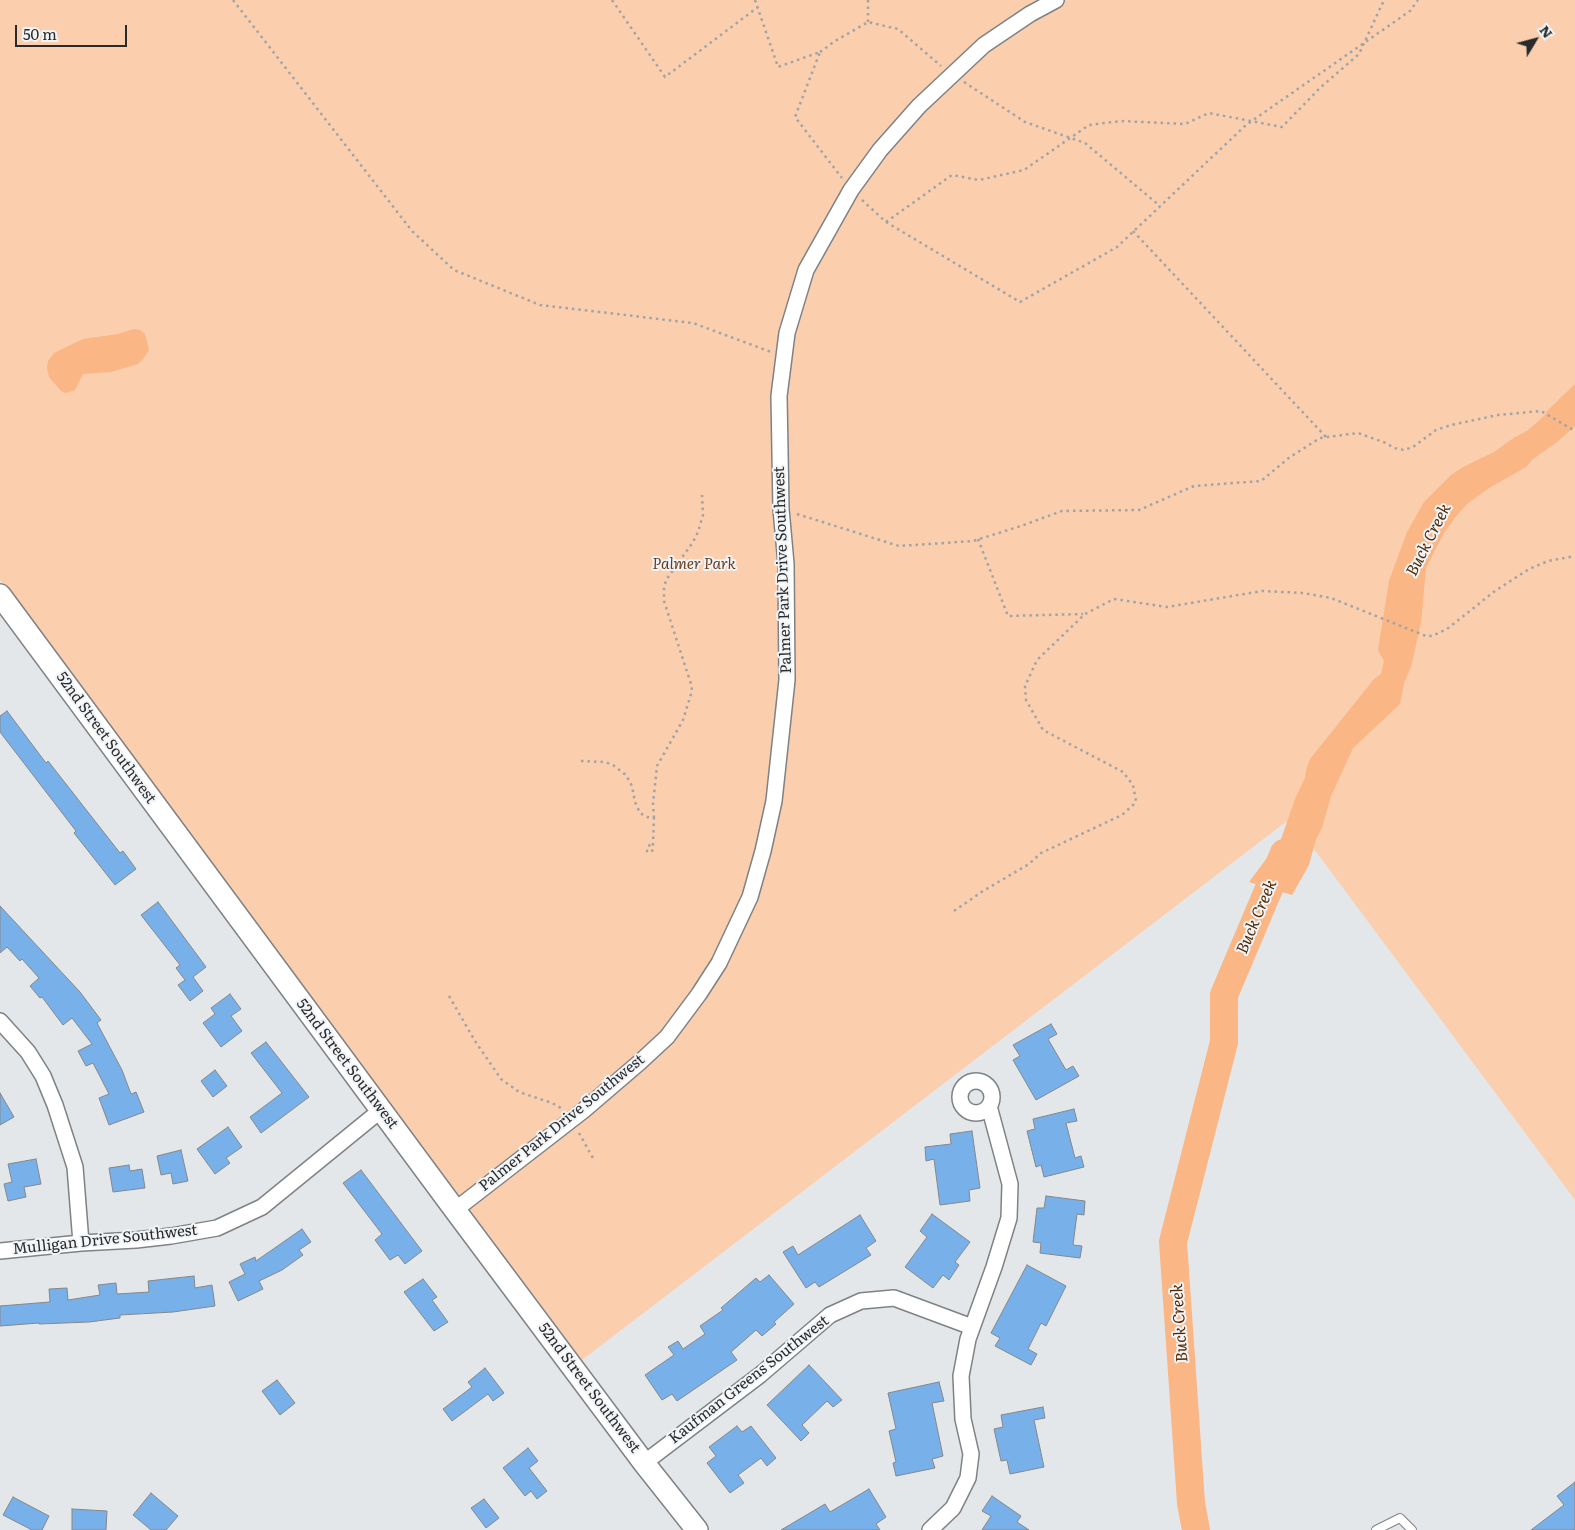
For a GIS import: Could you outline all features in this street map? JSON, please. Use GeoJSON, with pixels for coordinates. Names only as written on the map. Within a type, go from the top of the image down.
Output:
{"type":"FeatureCollection","features":[{"type":"Feature","properties":{"kind":"street","name":"Palmer Park Drive Southwest"},"geometry":{"type":"LineString","coordinates":[[456,1210],[571,1120],[640,1062],[666,1037],[699,994],[719,963],[750,897],[774,801],[787,680],[786,564],[781,510],[779,396],[787,333],[806,270],[851,190],[886,142],[919,106],[984,46],[1030,14],[1056,0]]}},
{"type":"Feature","properties":{"kind":"street","name":"52nd Street Southwest"},"geometry":{"type":"LineString","coordinates":[[0,595],[381,1110],[697,1530]]}},
{"type":"Feature","properties":{"kind":"street"},"geometry":{"type":"LineString","coordinates":[[0,1021],[28,1052],[43,1076],[58,1113],[75,1167],[81,1243]]}},
{"type":"Feature","properties":{"kind":"street"},"geometry":{"type":"LineString","coordinates":[[930,1530],[953,1508],[968,1478],[971,1454],[963,1419],[961,1376],[968,1339],[994,1267],[1009,1218],[1010,1184],[989,1106]]}},
{"type":"Feature","properties":{"kind":"street","name":"Mulligan Drive Southwest"},"geometry":{"type":"LineString","coordinates":[[0,1251],[136,1240],[217,1228],[262,1207],[381,1110]]}},
{"type":"Feature","properties":{"kind":"street","name":"Kaufman Greens Southwest"},"geometry":{"type":"LineString","coordinates":[[644,1462],[760,1375],[830,1315],[861,1301],[894,1298],[972,1327]]}},
{"type":"Feature","properties":{"kind":"lane"},"geometry":{"type":"LineString","coordinates":[[1376,1530],[1400,1518],[1412,1530]]}},
{"type":"Feature","properties":{"kind":"path"},"geometry":{"type":"LineString","coordinates":[[233,0],[412,231],[454,270],[540,305],[693,323],[784,357]]}},
{"type":"Feature","properties":{"kind":"path"},"geometry":{"type":"LineString","coordinates":[[612,0],[664,77],[758,7]]}},
{"type":"Feature","properties":{"kind":"path"},"geometry":{"type":"LineString","coordinates":[[755,0],[778,67],[820,52],[868,22],[898,29],[952,75],[1025,122],[1085,143],[1160,206]]}},
{"type":"Feature","properties":{"kind":"path"},"geometry":{"type":"LineString","coordinates":[[868,0],[868,22]]}},
{"type":"Feature","properties":{"kind":"path"},"geometry":{"type":"LineString","coordinates":[[886,222],[952,175],[979,180],[1024,170],[1089,125],[1121,121],[1185,124],[1209,113],[1282,127],[1321,87],[1360,54],[1384,0]]}},
{"type":"Feature","properties":{"kind":"path"},"geometry":{"type":"LineString","coordinates":[[820,52],[795,117],[851,190],[886,222],[1020,302],[1117,247],[1252,121],[1410,12],[1418,0]]}},
{"type":"Feature","properties":{"kind":"path"},"geometry":{"type":"LineString","coordinates":[[1133,231],[1326,437]]}},
{"type":"Feature","properties":{"kind":"path"},"geometry":{"type":"LineString","coordinates":[[781,510],[899,546],[978,539],[1062,511],[1139,510],[1194,486],[1261,481],[1290,457],[1320,438],[1358,433],[1394,448],[1404,450],[1422,442],[1436,430],[1452,425],[1498,415],[1541,410],[1575,431]]}},
{"type":"Feature","properties":{"kind":"path"},"geometry":{"type":"LineString","coordinates":[[653,844],[653,804],[658,766],[683,720],[692,687],[664,600],[664,588],[666,580],[690,547],[698,532],[703,515],[702,495]]}},
{"type":"Feature","properties":{"kind":"path"},"geometry":{"type":"LineString","coordinates":[[978,539],[1008,616],[1085,614]]}},
{"type":"Feature","properties":{"kind":"path"},"geometry":{"type":"LineString","coordinates":[[954,911],[983,891],[1029,864],[1042,853],[1122,814],[1134,805],[1136,801],[1133,785],[1123,772],[1043,730],[1026,700],[1024,686],[1037,660],[1085,614],[1114,598],[1167,607],[1262,591],[1304,593],[1331,598],[1426,636],[1432,636],[1447,629],[1495,591],[1529,569],[1548,561],[1575,556]]}},
{"type":"Feature","properties":{"kind":"path"},"geometry":{"type":"LineString","coordinates":[[581,761],[605,762],[622,771],[629,780],[640,813],[654,818]]}},
{"type":"Feature","properties":{"kind":"path"},"geometry":{"type":"LineString","coordinates":[[449,996],[475,1041],[501,1078],[519,1092],[552,1103],[562,1109],[571,1120],[594,1160]]}},
{"type":"Feature","properties":{"kind":"green space","name":"Palmer Park"},"geometry":{"type":"Polygon","coordinates":[[[0,0],[1575,0],[1575,1200],[1291,818],[582,1360],[0,580],[0,0]]]}},
{"type":"Feature","properties":{"kind":"water"},"geometry":{"type":"Polygon","coordinates":[[[134,329],[140,330],[145,334],[149,350],[138,364],[111,372],[83,374],[75,390],[66,393],[61,391],[49,377],[48,361],[54,353],[83,339],[118,334],[134,329]]]}},
{"type":"Feature","properties":{"kind":"water"},"geometry":{"type":"Polygon","coordinates":[[[1575,384],[1575,426],[1533,459],[1526,467],[1489,488],[1468,503],[1444,533],[1426,568],[1421,623],[1400,704],[1353,748],[1331,796],[1309,865],[1292,895],[1249,882],[1281,839],[1295,799],[1305,778],[1310,759],[1374,679],[1381,674],[1384,661],[1378,650],[1389,581],[1407,532],[1424,502],[1451,475],[1494,452],[1527,431],[1575,384]]]}},
{"type":"Feature","properties":{"kind":"building"},"geometry":{"type":"Polygon","coordinates":[[[7,711],[46,763],[48,761],[120,853],[123,851],[136,869],[115,885],[74,833],[76,831],[0,732],[0,716],[7,711]]]}},
{"type":"Feature","properties":{"kind":"building"},"geometry":{"type":"Polygon","coordinates":[[[158,902],[206,967],[193,977],[203,991],[190,1001],[178,985],[185,980],[176,968],[180,965],[141,915],[158,902]]]}},
{"type":"Feature","properties":{"kind":"building"},"geometry":{"type":"Polygon","coordinates":[[[0,906],[80,992],[101,1020],[97,1023],[122,1070],[131,1094],[136,1092],[144,1112],[109,1125],[99,1098],[109,1094],[93,1063],[86,1066],[78,1051],[92,1044],[72,1018],[63,1025],[42,997],[40,998],[30,986],[39,978],[22,959],[20,961],[7,947],[0,953],[0,906]]]}},
{"type":"Feature","properties":{"kind":"building"},"geometry":{"type":"Polygon","coordinates":[[[230,994],[241,1009],[231,1016],[242,1031],[221,1047],[203,1023],[215,1014],[211,1008],[230,994]]]}},
{"type":"Feature","properties":{"kind":"building"},"geometry":{"type":"Polygon","coordinates":[[[1051,1024],[1057,1034],[1048,1039],[1066,1070],[1073,1066],[1079,1076],[1036,1100],[1013,1060],[1020,1056],[1013,1045],[1051,1024]]]}},
{"type":"Feature","properties":{"kind":"building"},"geometry":{"type":"Polygon","coordinates":[[[266,1042],[309,1097],[261,1133],[250,1117],[282,1093],[251,1053],[266,1042]]]}},
{"type":"Feature","properties":{"kind":"building"},"geometry":{"type":"Polygon","coordinates":[[[215,1070],[227,1086],[213,1097],[201,1081],[215,1070]]]}},
{"type":"Feature","properties":{"kind":"building"},"geometry":{"type":"Polygon","coordinates":[[[0,1093],[14,1117],[0,1125],[0,1093]]]}},
{"type":"Feature","properties":{"kind":"building"},"geometry":{"type":"Polygon","coordinates":[[[1074,1109],[1077,1121],[1066,1123],[1075,1158],[1081,1156],[1084,1167],[1044,1177],[1041,1165],[1036,1167],[1027,1131],[1035,1129],[1033,1119],[1074,1109]]]}},
{"type":"Feature","properties":{"kind":"building"},"geometry":{"type":"Polygon","coordinates":[[[228,1127],[242,1147],[226,1158],[230,1163],[215,1174],[197,1149],[228,1127]]]}},
{"type":"Feature","properties":{"kind":"building"},"geometry":{"type":"Polygon","coordinates":[[[972,1131],[980,1188],[969,1190],[970,1201],[940,1205],[934,1159],[926,1161],[925,1147],[951,1144],[950,1134],[972,1131]]]}},
{"type":"Feature","properties":{"kind":"building"},"geometry":{"type":"Polygon","coordinates":[[[181,1150],[188,1181],[173,1184],[171,1173],[161,1175],[157,1156],[181,1150]]]}},
{"type":"Feature","properties":{"kind":"building"},"geometry":{"type":"Polygon","coordinates":[[[36,1159],[41,1184],[24,1187],[26,1197],[8,1201],[4,1184],[12,1182],[8,1164],[36,1159]]]}},
{"type":"Feature","properties":{"kind":"building"},"geometry":{"type":"Polygon","coordinates":[[[129,1165],[130,1171],[142,1169],[145,1188],[113,1192],[109,1168],[129,1165]]]}},
{"type":"Feature","properties":{"kind":"building"},"geometry":{"type":"Polygon","coordinates":[[[361,1170],[422,1251],[405,1264],[398,1255],[390,1260],[375,1240],[382,1234],[343,1183],[361,1170]]]}},
{"type":"Feature","properties":{"kind":"building"},"geometry":{"type":"Polygon","coordinates":[[[1046,1196],[1085,1201],[1084,1215],[1077,1214],[1073,1245],[1082,1246],[1080,1258],[1040,1253],[1041,1243],[1033,1242],[1037,1208],[1044,1208],[1046,1196]]]}},
{"type":"Feature","properties":{"kind":"building"},"geometry":{"type":"Polygon","coordinates":[[[932,1214],[970,1242],[955,1262],[959,1265],[949,1280],[943,1275],[933,1288],[905,1267],[927,1237],[920,1231],[932,1214]]]}},
{"type":"Feature","properties":{"kind":"building"},"geometry":{"type":"Polygon","coordinates":[[[860,1215],[876,1241],[866,1248],[871,1255],[819,1287],[815,1282],[806,1288],[783,1252],[793,1246],[798,1255],[860,1215]]]}},
{"type":"Feature","properties":{"kind":"building"},"geometry":{"type":"Polygon","coordinates":[[[302,1229],[311,1242],[299,1250],[303,1255],[282,1270],[259,1281],[263,1289],[238,1301],[229,1282],[245,1274],[240,1264],[255,1257],[256,1261],[302,1229]]]}},
{"type":"Feature","properties":{"kind":"building"},"geometry":{"type":"Polygon","coordinates":[[[1027,1265],[1066,1286],[1046,1326],[1041,1323],[1028,1349],[1037,1354],[1031,1365],[995,1346],[1000,1338],[991,1333],[1027,1265]]]}},
{"type":"Feature","properties":{"kind":"building"},"geometry":{"type":"Polygon","coordinates":[[[769,1275],[794,1304],[762,1336],[756,1330],[731,1352],[737,1360],[677,1401],[672,1394],[662,1400],[645,1375],[674,1355],[668,1347],[678,1341],[683,1349],[705,1334],[700,1326],[723,1310],[721,1308],[756,1278],[760,1282],[769,1275]]]}},
{"type":"Feature","properties":{"kind":"building"},"geometry":{"type":"Polygon","coordinates":[[[194,1276],[195,1288],[212,1285],[215,1306],[173,1312],[120,1315],[120,1318],[89,1322],[0,1326],[0,1306],[50,1302],[49,1289],[67,1288],[68,1300],[100,1295],[98,1285],[116,1283],[117,1294],[149,1292],[148,1281],[194,1276]]]}},
{"type":"Feature","properties":{"kind":"building"},"geometry":{"type":"Polygon","coordinates":[[[423,1279],[437,1297],[432,1300],[448,1322],[434,1331],[404,1292],[423,1279]]]}},
{"type":"Feature","properties":{"kind":"building"},"geometry":{"type":"Polygon","coordinates":[[[809,1365],[842,1400],[833,1407],[827,1401],[802,1425],[809,1433],[801,1441],[767,1405],[809,1365]]]}},
{"type":"Feature","properties":{"kind":"building"},"geometry":{"type":"Polygon","coordinates":[[[485,1368],[504,1393],[493,1401],[488,1394],[452,1421],[443,1409],[472,1387],[468,1382],[485,1368]]]}},
{"type":"Feature","properties":{"kind":"building"},"geometry":{"type":"Polygon","coordinates":[[[277,1380],[295,1403],[280,1415],[262,1391],[277,1380]]]}},
{"type":"Feature","properties":{"kind":"building"},"geometry":{"type":"Polygon","coordinates":[[[939,1382],[944,1401],[932,1403],[943,1456],[932,1459],[935,1468],[896,1476],[893,1463],[896,1462],[889,1431],[896,1429],[888,1393],[939,1382]]]}},
{"type":"Feature","properties":{"kind":"building"},"geometry":{"type":"Polygon","coordinates":[[[1043,1407],[1045,1418],[1034,1420],[1044,1467],[1010,1474],[1007,1460],[1001,1461],[994,1429],[1003,1427],[1001,1415],[1043,1407]]]}},
{"type":"Feature","properties":{"kind":"building"},"geometry":{"type":"Polygon","coordinates":[[[737,1426],[742,1432],[751,1426],[776,1458],[767,1466],[761,1458],[738,1475],[744,1483],[730,1493],[707,1463],[716,1456],[709,1447],[737,1426]]]}},
{"type":"Feature","properties":{"kind":"building"},"geometry":{"type":"Polygon","coordinates":[[[528,1448],[538,1461],[529,1468],[547,1491],[537,1499],[531,1491],[525,1496],[503,1468],[528,1448]]]}},
{"type":"Feature","properties":{"kind":"building"},"geometry":{"type":"Polygon","coordinates":[[[1575,1482],[1575,1530],[1531,1530],[1564,1505],[1557,1496],[1575,1482]]]}},
{"type":"Feature","properties":{"kind":"building"},"geometry":{"type":"Polygon","coordinates":[[[869,1489],[886,1517],[876,1524],[880,1530],[781,1530],[825,1504],[830,1512],[869,1489]]]}},
{"type":"Feature","properties":{"kind":"building"},"geometry":{"type":"Polygon","coordinates":[[[151,1493],[178,1516],[166,1530],[151,1530],[133,1515],[151,1493]]]}},
{"type":"Feature","properties":{"kind":"building"},"geometry":{"type":"Polygon","coordinates":[[[992,1496],[1021,1516],[1017,1522],[1029,1530],[982,1530],[991,1516],[982,1511],[992,1496]]]}},
{"type":"Feature","properties":{"kind":"building"},"geometry":{"type":"Polygon","coordinates":[[[13,1497],[49,1516],[42,1530],[32,1530],[3,1515],[13,1497]]]}},
{"type":"Feature","properties":{"kind":"building"},"geometry":{"type":"Polygon","coordinates":[[[484,1499],[499,1518],[486,1528],[471,1508],[484,1499]]]}},
{"type":"Feature","properties":{"kind":"building"},"geometry":{"type":"Polygon","coordinates":[[[72,1509],[107,1511],[106,1530],[72,1530],[72,1509]]]}},
{"type":"Feature","properties":{"kind":"waterway","name":"Buck Creek"},"geometry":{"type":"LineString","coordinates":[[1196,1530],[1191,1503],[1173,1242],[1224,1042],[1224,995],[1284,853]]}}]}
